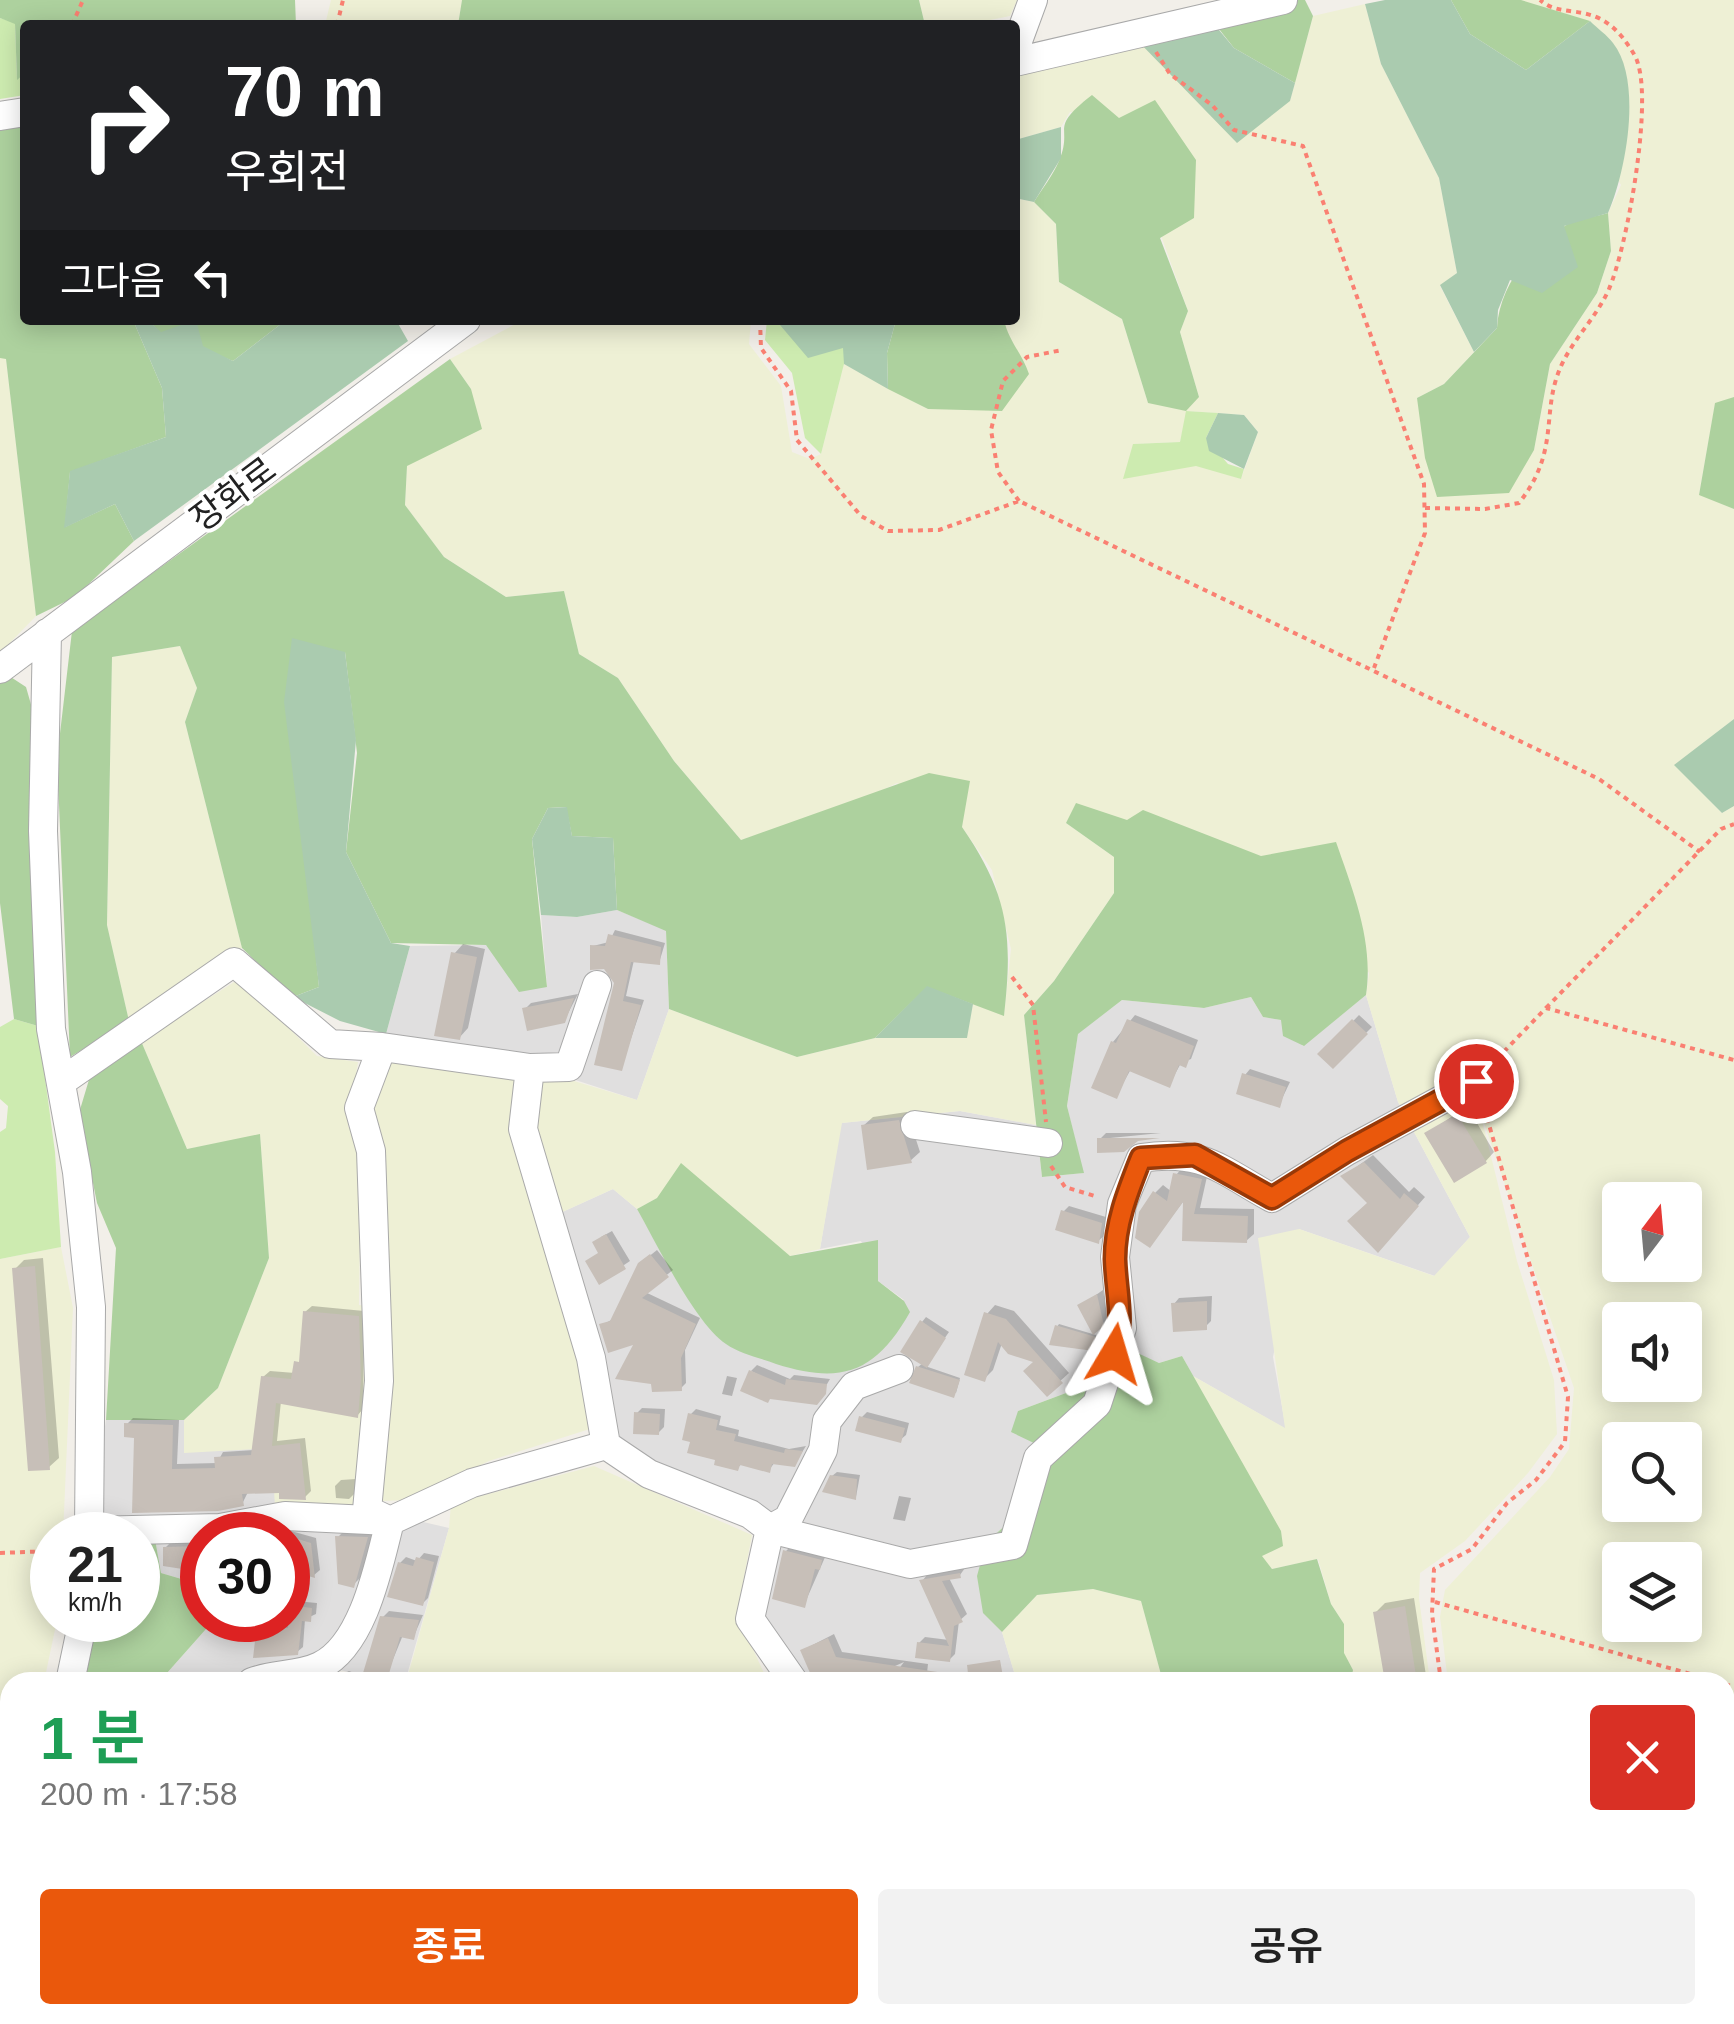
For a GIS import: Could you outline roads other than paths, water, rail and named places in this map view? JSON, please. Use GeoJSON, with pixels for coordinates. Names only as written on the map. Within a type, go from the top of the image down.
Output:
{"type":"FeatureCollection","features":[{"type":"Feature","properties":{"kind":"street"},"geometry":{"type":"LineString","coordinates":[[1020,36],[1034,0]]}},
{"type":"Feature","properties":{"kind":"street"},"geometry":{"type":"LineString","coordinates":[[1020,61],[1284,0]]}},
{"type":"Feature","properties":{"kind":"street","name":"장화로"},"geometry":{"type":"LineString","coordinates":[[0,668],[459,325]]}},
{"type":"Feature","properties":{"kind":"street"},"geometry":{"type":"LineString","coordinates":[[48,633],[43,832],[52,1028],[78,1172],[91,1307],[88,1512]]}},
{"type":"Feature","properties":{"kind":"street"},"geometry":{"type":"LineString","coordinates":[[61,1082],[234,962],[330,1044],[382,1047],[530,1068],[570,1067],[597,985]]}},
{"type":"Feature","properties":{"kind":"street"},"geometry":{"type":"LineString","coordinates":[[382,1047],[359,1108],[371,1151],[379,1381],[367,1510],[390,1522]]}},
{"type":"Feature","properties":{"kind":"street"},"geometry":{"type":"LineString","coordinates":[[530,1068],[523,1129],[591,1358],[606,1446],[649,1474],[750,1514],[770,1529],[910,1564],[1013,1544],[1038,1458],[1097,1404],[1122,1328],[1115,1256],[1122,1204],[1141,1158],[1172,1153],[1195,1155],[1272,1198],[1347,1151],[1476,1081]]}},
{"type":"Feature","properties":{"kind":"street"},"geometry":{"type":"LineString","coordinates":[[915,1125],[1048,1143]]}},
{"type":"Feature","properties":{"kind":"street"},"geometry":{"type":"LineString","coordinates":[[770,1529],[788,1520],[824,1450],[826,1421],[854,1386],[900,1369]]}},
{"type":"Feature","properties":{"kind":"street"},"geometry":{"type":"LineString","coordinates":[[160,1530],[220,1528],[285,1516],[390,1522],[472,1483],[606,1446]]}},
{"type":"Feature","properties":{"kind":"street"},"geometry":{"type":"LineString","coordinates":[[297,1672],[319,1667],[343,1650],[373,1588],[390,1522]]}},
{"type":"Feature","properties":{"kind":"street"},"geometry":{"type":"LineString","coordinates":[[770,1529],[750,1619],[787,1672]]}},
{"type":"Feature","properties":{"kind":"street"},"geometry":{"type":"LineString","coordinates":[[72,1672],[78,1642]]}}]}
